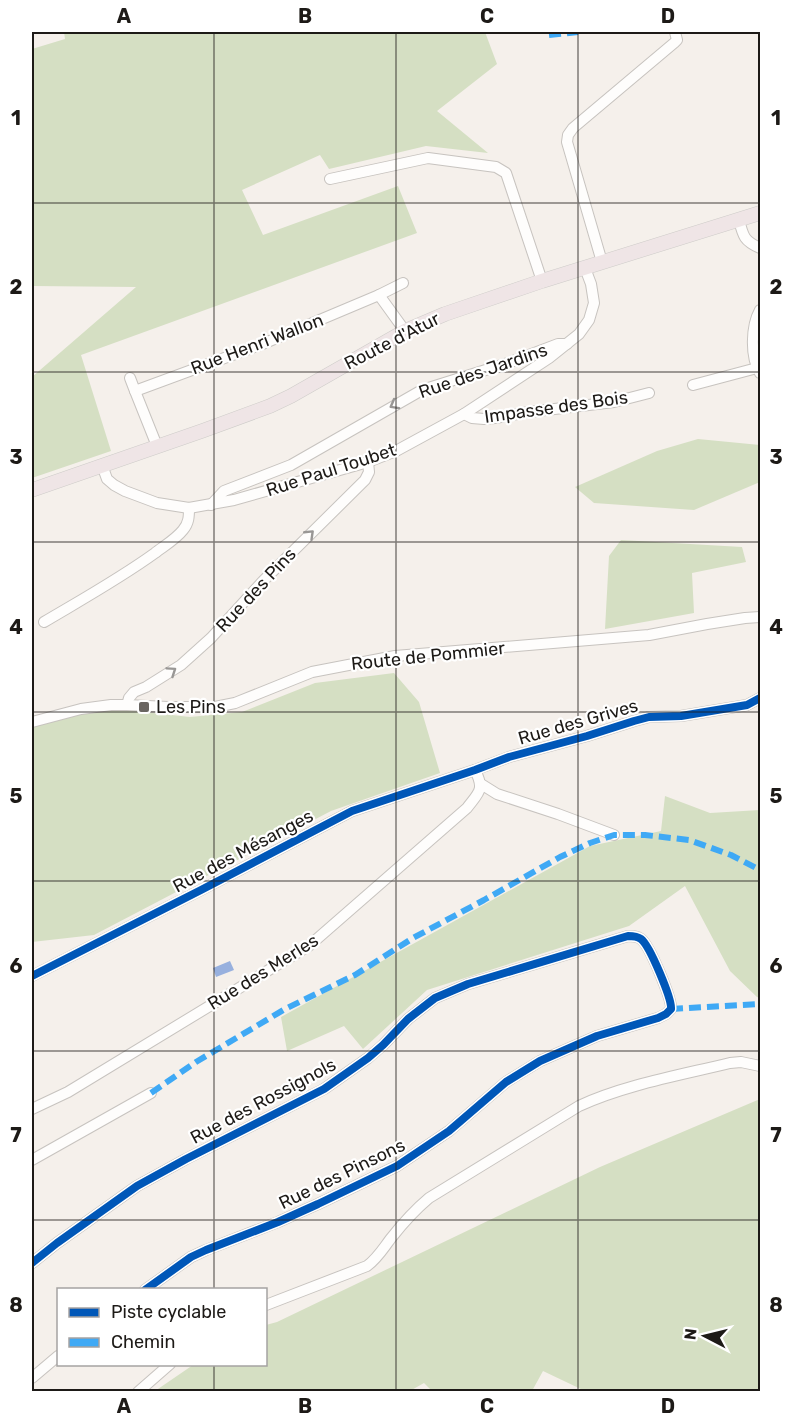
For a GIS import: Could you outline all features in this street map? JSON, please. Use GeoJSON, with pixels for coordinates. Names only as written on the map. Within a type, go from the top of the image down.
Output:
{"type":"FeatureCollection","features":[{"type":"Feature","properties":{"kind":"main road","name":"Route d'Atur"},"geometry":{"type":"LineString","coordinates":[[32,490],[202,431],[280,401],[405,331],[445,314],[542,281],[760,213]]}},
{"type":"Feature","properties":{"kind":"street"},"geometry":{"type":"LineString","coordinates":[[602,262],[567,142],[568,135],[580,122],[674,43],[677,40],[675,32]]}},
{"type":"Feature","properties":{"kind":"street"},"geometry":{"type":"LineString","coordinates":[[330,178],[428,158],[496,167],[506,173],[542,281]]}},
{"type":"Feature","properties":{"kind":"street"},"geometry":{"type":"LineString","coordinates":[[739,220],[746,240],[760,248]]}},
{"type":"Feature","properties":{"kind":"street","name":"Rue Paul Toubet"},"geometry":{"type":"LineString","coordinates":[[102,465],[107,479],[125,491],[157,503],[189,508],[234,500],[368,462],[396,451],[464,414],[549,358],[579,334],[585,328],[592,310],[593,294],[585,268]]}},
{"type":"Feature","properties":{"kind":"street","name":"Rue Henri Wallon"},"geometry":{"type":"LineString","coordinates":[[135,391],[265,344],[403,283]]}},
{"type":"Feature","properties":{"kind":"street"},"geometry":{"type":"LineString","coordinates":[[379,295],[405,331]]}},
{"type":"Feature","properties":{"kind":"street"},"geometry":{"type":"LineString","coordinates":[[693,385],[759,370],[755,359],[753,332],[760,310]]}},
{"type":"Feature","properties":{"kind":"street","name":"Rue des Jardins"},"geometry":{"type":"LineString","coordinates":[[211,505],[224,491],[291,465],[422,390],[508,363],[558,344],[567,344]]}},
{"type":"Feature","properties":{"kind":"street"},"geometry":{"type":"LineString","coordinates":[[130,378],[157,446]]}},
{"type":"Feature","properties":{"kind":"street","name":"Impasse des Bois"},"geometry":{"type":"LineString","coordinates":[[464,414],[472,418],[495,418],[614,402],[649,393]]}},
{"type":"Feature","properties":{"kind":"street","name":"Rue des Pins"},"geometry":{"type":"LineString","coordinates":[[127,705],[134,693],[181,665],[211,638],[263,581],[365,480],[369,472],[368,462]]}},
{"type":"Feature","properties":{"kind":"street"},"geometry":{"type":"LineString","coordinates":[[44,622],[102,588],[170,542],[189,521],[189,508]]}},
{"type":"Feature","properties":{"kind":"street","name":"Route de Pommier"},"geometry":{"type":"LineString","coordinates":[[32,722],[81,709],[111,705],[215,707],[236,703],[312,672],[394,656],[650,636],[707,624],[760,617]]}},
{"type":"Feature","properties":{"kind":"street","name":"Rue des Grives"},"geometry":{"type":"LineString","coordinates":[[475,770],[508,757],[649,717],[681,716],[747,705],[760,698]]}},
{"type":"Feature","properties":{"kind":"street"},"geometry":{"type":"LineString","coordinates":[[475,770],[481,784],[497,794],[614,836]]}},
{"type":"Feature","properties":{"kind":"street","name":"Rue des Mésanges"},"geometry":{"type":"LineString","coordinates":[[32,976],[352,811],[475,770]]}},
{"type":"Feature","properties":{"kind":"street","name":"Rue des Merles"},"geometry":{"type":"LineString","coordinates":[[32,1109],[68,1092],[310,945],[467,808],[479,792],[481,784]]}},
{"type":"Feature","properties":{"kind":"street","name":"Rue des Rossignols"},"geometry":{"type":"LineString","coordinates":[[32,1263],[137,1186],[324,1089],[368,1058],[422,1007],[454,989],[634,936],[643,940],[652,955],[670,999],[671,1010]]}},
{"type":"Feature","properties":{"kind":"street","name":"Rue des Pinsons"},"geometry":{"type":"LineString","coordinates":[[148,1288],[191,1257],[308,1209],[398,1166],[456,1126],[506,1082],[540,1061],[597,1036],[658,1018],[671,1010]]}},
{"type":"Feature","properties":{"kind":"street"},"geometry":{"type":"LineString","coordinates":[[267,1305],[367,1266],[374,1261],[393,1236],[429,1198],[579,1106],[644,1084],[730,1063],[741,1062],[760,1066]]}},
{"type":"Feature","properties":{"kind":"street"},"geometry":{"type":"LineString","coordinates":[[32,1160],[151,1093]]}},
{"type":"Feature","properties":{"kind":"street"},"geometry":{"type":"LineString","coordinates":[[32,1378],[57,1357]]}},
{"type":"Feature","properties":{"kind":"street"},"geometry":{"type":"LineString","coordinates":[[138,1392],[169,1366]]}},
{"type":"Feature","properties":{"kind":"green space"},"geometry":{"type":"Polygon","coordinates":[[[64,32],[485,32],[497,64],[437,111],[488,153],[426,146],[329,169],[320,155],[242,190],[263,235],[398,186],[417,233],[81,355],[111,451],[32,478],[32,377],[136,287],[32,287],[32,49],[65,39],[64,32]]]}},
{"type":"Feature","properties":{"kind":"green space"},"geometry":{"type":"Polygon","coordinates":[[[698,439],[760,445],[760,482],[694,510],[594,503],[575,487],[657,451],[698,439]]]}},
{"type":"Feature","properties":{"kind":"green space"},"geometry":{"type":"Polygon","coordinates":[[[621,540],[742,547],[746,562],[692,573],[694,613],[605,629],[609,556],[621,540]]]}},
{"type":"Feature","properties":{"kind":"green space"},"geometry":{"type":"Polygon","coordinates":[[[394,673],[419,702],[440,773],[331,811],[94,935],[32,942],[32,725],[73,714],[118,709],[190,717],[242,712],[315,683],[394,673]]]}},
{"type":"Feature","properties":{"kind":"green space"},"geometry":{"type":"Polygon","coordinates":[[[665,796],[710,813],[760,810],[760,998],[730,971],[685,886],[629,926],[427,990],[363,1049],[344,1026],[287,1051],[281,1017],[590,846],[661,831],[665,796]]]}},
{"type":"Feature","properties":{"kind":"green space"},"geometry":{"type":"Polygon","coordinates":[[[760,1099],[760,1391],[585,1391],[543,1371],[532,1391],[432,1391],[424,1383],[408,1392],[155,1391],[192,1366],[267,1366],[267,1325],[277,1322],[600,1167],[760,1099]]]}},
{"type":"Feature","properties":{"kind":"water"},"geometry":{"type":"Polygon","coordinates":[[[230,961],[234,970],[216,977],[213,968],[230,961]]]}},
{"type":"Feature","properties":{"kind":"marked path"},"geometry":{"type":"LineString","coordinates":[[549,35],[578,32]]}},
{"type":"Feature","properties":{"kind":"marked path"},"geometry":{"type":"LineString","coordinates":[[151,1093],[196,1062],[285,1009],[355,975],[413,938],[560,857],[590,843],[614,835],[645,835],[689,840],[731,855],[760,870]]}},
{"type":"Feature","properties":{"kind":"marked path"},"geometry":{"type":"LineString","coordinates":[[671,1009],[760,1004]]}},
{"type":"Feature","properties":{"kind":"cycle path"},"geometry":{"type":"LineString","coordinates":[[32,976],[352,811],[509,757],[634,721],[649,717],[681,716],[747,705],[760,698]]}},
{"type":"Feature","properties":{"kind":"cycle path"},"geometry":{"type":"LineString","coordinates":[[32,1263],[137,1186],[324,1089],[368,1058],[408,1019],[435,998],[468,984],[628,936],[638,937],[645,944],[668,995],[671,1009],[666,1014],[597,1036],[540,1061],[506,1082],[449,1131],[397,1166],[278,1222],[191,1257],[148,1288]]}},
{"type":"Feature","properties":{"kind":"place","name":"Les Pins"},"geometry":{"type":"Point","coordinates":[144,707]}}]}
